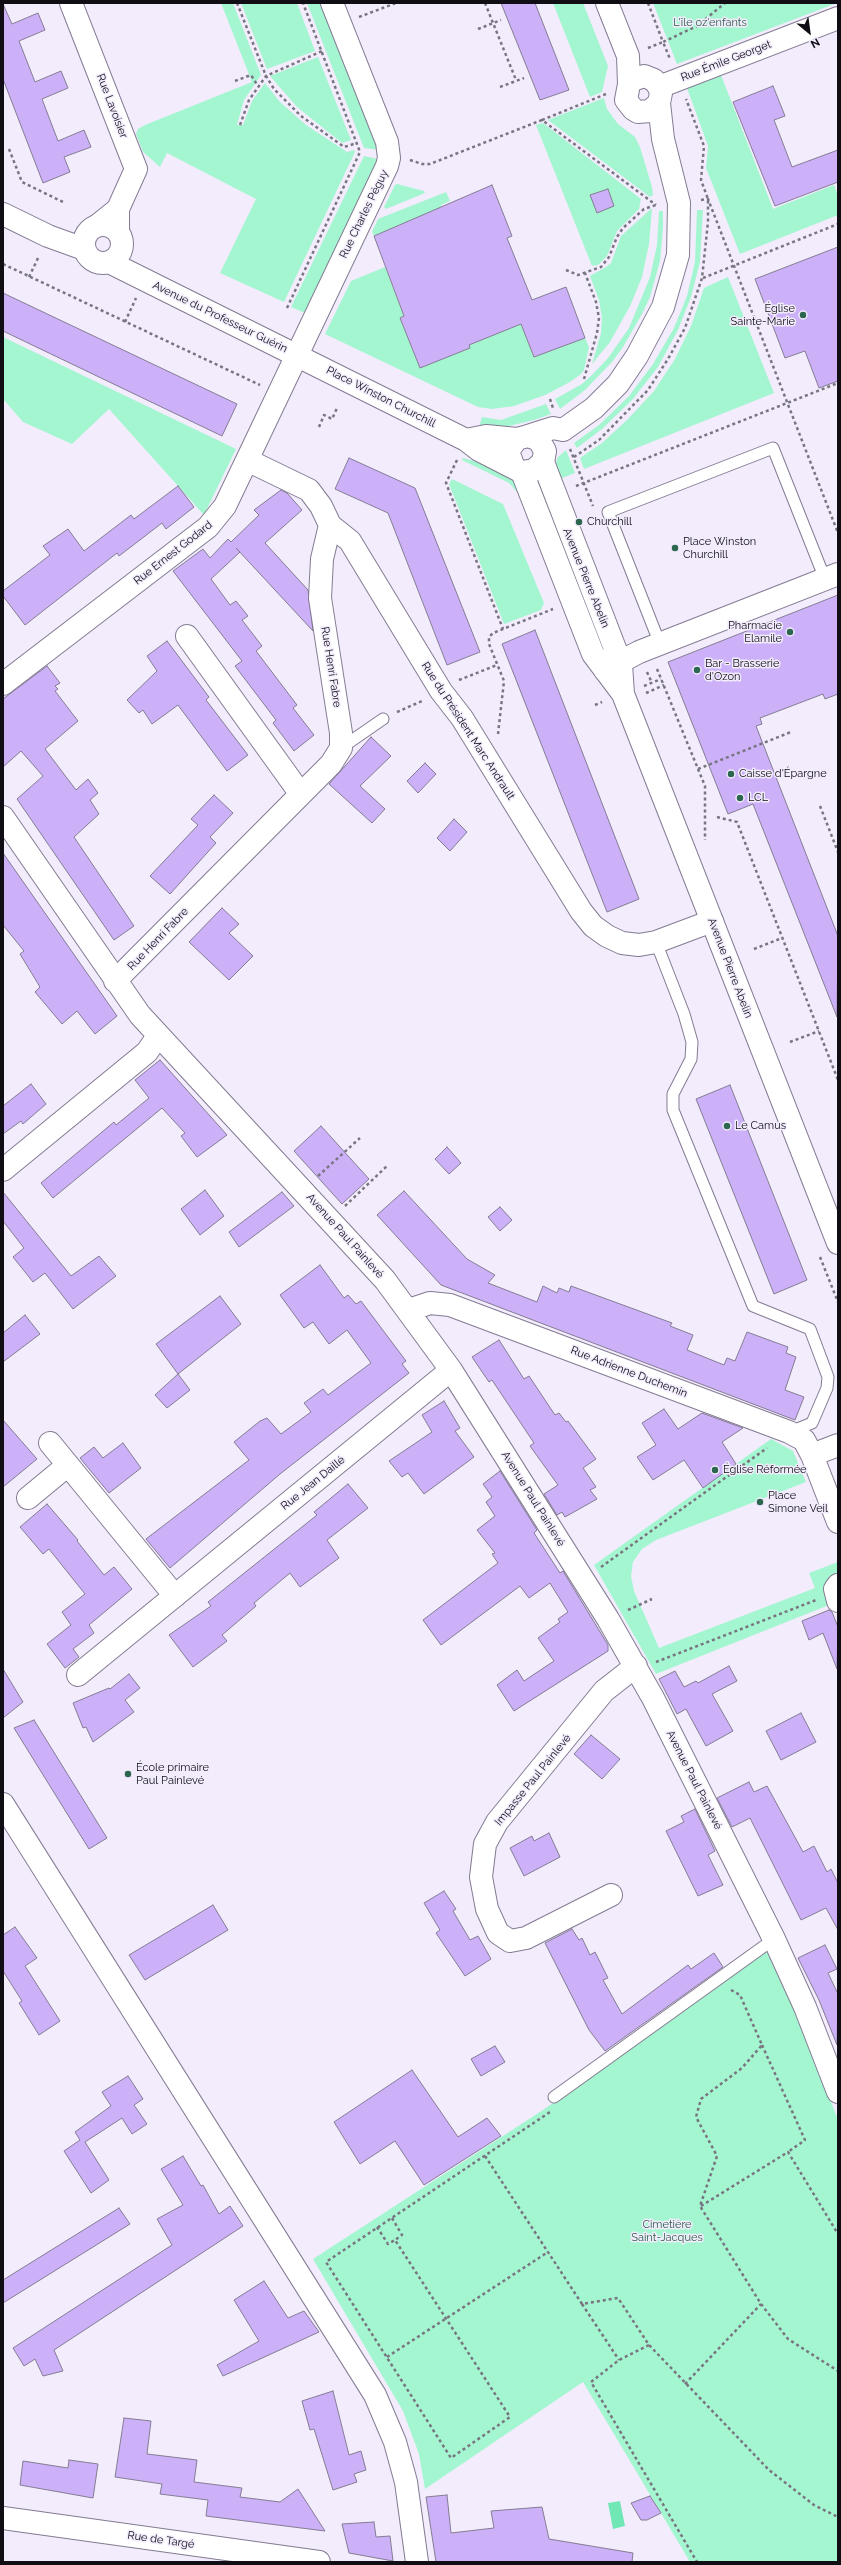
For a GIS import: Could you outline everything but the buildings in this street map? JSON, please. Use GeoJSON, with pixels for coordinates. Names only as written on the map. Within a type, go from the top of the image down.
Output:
{"type":"FeatureCollection","features":[{"type":"Feature","properties":{"kind":"street","name":"Rue Lavoisier"},"geometry":{"type":"LineString","coordinates":[[71,3],[136,169],[118,209],[90,236]]}},
{"type":"Feature","properties":{"kind":"street","name":"Rue Charles Péguy"},"geometry":{"type":"LineString","coordinates":[[296,354],[387,166],[389,158],[387,142],[332,3]]}},
{"type":"Feature","properties":{"kind":"street"},"geometry":{"type":"LineString","coordinates":[[607,3],[628,56],[629,84],[626,100],[663,139]]}},
{"type":"Feature","properties":{"kind":"street","name":"Rue Émile Georget"},"geometry":{"type":"LineString","coordinates":[[662,87],[838,18]]}},
{"type":"Feature","properties":{"kind":"street"},"geometry":{"type":"LineString","coordinates":[[562,430],[553,428],[522,437],[510,448],[509,454],[517,468],[534,470],[544,460],[559,440],[562,430],[594,408],[618,384],[653,328],[664,307],[678,255],[679,203],[663,139],[662,87],[628,56]]}},
{"type":"Feature","properties":{"kind":"street"},"geometry":{"type":"LineString","coordinates":[[629,84],[638,77],[662,87]]}},
{"type":"Feature","properties":{"kind":"street"},"geometry":{"type":"LineString","coordinates":[[638,112],[650,111],[662,87]]}},
{"type":"Feature","properties":{"kind":"street","name":"Rue Lavoisier"},"geometry":{"type":"LineString","coordinates":[[118,209],[120,238]]}},
{"type":"Feature","properties":{"kind":"street","name":"Avenue du Professeur Guérin"},"geometry":{"type":"LineString","coordinates":[[3,214],[48,236],[90,236],[111,226],[120,238],[144,280]]}},
{"type":"Feature","properties":{"kind":"street","name":"Avenue du Professeur Guérin"},"geometry":{"type":"LineString","coordinates":[[90,236],[87,255],[97,262],[109,262],[296,354]]}},
{"type":"Feature","properties":{"kind":"street"},"geometry":{"type":"LineString","coordinates":[[109,262],[119,254],[120,238]]}},
{"type":"Feature","properties":{"kind":"street","name":"Rue Ernest Godard"},"geometry":{"type":"LineString","coordinates":[[3,684],[208,527],[225,506],[248,460],[296,354]]}},
{"type":"Feature","properties":{"kind":"street","name":"Place Winston Churchill"},"geometry":{"type":"LineString","coordinates":[[296,354],[466,440],[478,450],[517,468]]}},
{"type":"Feature","properties":{"kind":"street"},"geometry":{"type":"LineString","coordinates":[[466,440],[486,436],[522,437],[539,440],[543,445],[544,460]]}},
{"type":"Feature","properties":{"kind":"street","name":"Rue du Président Marc Andrault"},"geometry":{"type":"LineString","coordinates":[[248,460],[309,490],[321,506],[330,525],[350,541],[442,691],[462,718],[581,911],[593,926],[607,936],[622,943],[639,945],[656,942],[712,921]]}},
{"type":"Feature","properties":{"kind":"street","name":"Avenue Pierre Abelin"},"geometry":{"type":"LineString","coordinates":[[544,460],[623,694],[838,1243]]}},
{"type":"Feature","properties":{"kind":"street","name":"Avenue Pierre Abelin"},"geometry":{"type":"LineString","coordinates":[[517,468],[593,654],[613,667]]}},
{"type":"Feature","properties":{"kind":"street","name":"Rue Henri Fabre"},"geometry":{"type":"LineString","coordinates":[[115,981],[300,793],[331,764],[341,748],[341,732],[320,598],[322,559],[330,525]]}},
{"type":"Feature","properties":{"kind":"street"},"geometry":{"type":"LineString","coordinates":[[613,667],[628,657],[654,646],[832,576]]}},
{"type":"Feature","properties":{"kind":"street"},"geometry":{"type":"LineString","coordinates":[[187,636],[300,793]]}},
{"type":"Feature","properties":{"kind":"street","name":"Avenue Paul Painlevé"},"geometry":{"type":"LineString","coordinates":[[3,818],[115,981],[158,1036],[303,1190],[385,1280],[409,1310],[451,1370],[584,1580],[644,1665],[805,2007],[838,2092]]}},
{"type":"Feature","properties":{"kind":"street"},"geometry":{"type":"LineString","coordinates":[[3,1170],[147,1052],[158,1036]]}},
{"type":"Feature","properties":{"kind":"street","name":"Rue Adrienne Duchemin"},"geometry":{"type":"LineString","coordinates":[[409,1310],[430,1303],[450,1305],[789,1432],[804,1440],[812,1455]]}},
{"type":"Feature","properties":{"kind":"street","name":"Rue Jean Daillé"},"geometry":{"type":"LineString","coordinates":[[78,1675],[451,1370]]}},
{"type":"Feature","properties":{"kind":"street"},"geometry":{"type":"LineString","coordinates":[[50,1443],[175,1596]]}},
{"type":"Feature","properties":{"kind":"street"},"geometry":{"type":"LineString","coordinates":[[838,1445],[812,1455],[838,1522]]}},
{"type":"Feature","properties":{"kind":"street"},"geometry":{"type":"LineString","coordinates":[[28,1498],[68,1465]]}},
{"type":"Feature","properties":{"kind":"street","name":"Impasse Paul Painlevé"},"geometry":{"type":"LineString","coordinates":[[611,1895],[526,1938],[510,1941],[498,1933],[487,1909],[481,1877],[485,1844],[497,1822],[604,1691],[644,1665]]}},
{"type":"Feature","properties":{"kind":"street"},"geometry":{"type":"LineString","coordinates":[[3,1804],[375,2395],[395,2442],[406,2482],[417,2562]]}},
{"type":"Feature","properties":{"kind":"street","name":"Rue de Targé"},"geometry":{"type":"LineString","coordinates":[[3,2518],[320,2562]]}},
{"type":"Feature","properties":{"kind":"lane"},"geometry":{"type":"LineString","coordinates":[[654,646],[608,512],[773,448],[832,576]]}},
{"type":"Feature","properties":{"kind":"lane"},"geometry":{"type":"LineString","coordinates":[[341,748],[382,720]]}},
{"type":"Feature","properties":{"kind":"lane"},"geometry":{"type":"LineString","coordinates":[[656,942],[684,1014],[692,1042],[692,1059],[673,1094],[673,1110],[753,1306],[810,1329],[828,1377],[827,1388],[812,1423],[789,1432]]}},
{"type":"Feature","properties":{"kind":"lane"},"geometry":{"type":"LineString","coordinates":[[555,2102],[774,1939]]}},
{"type":"Feature","properties":{"kind":"path"},"geometry":{"type":"LineString","coordinates":[[237,3],[266,76],[284,99],[319,130],[344,147],[357,143]]}},
{"type":"Feature","properties":{"kind":"path"},"geometry":{"type":"LineString","coordinates":[[286,308],[360,152],[303,3]]}},
{"type":"Feature","properties":{"kind":"path"},"geometry":{"type":"LineString","coordinates":[[356,18],[396,3]]}},
{"type":"Feature","properties":{"kind":"path"},"geometry":{"type":"LineString","coordinates":[[485,3],[516,80]]}},
{"type":"Feature","properties":{"kind":"path"},"geometry":{"type":"LineString","coordinates":[[648,3],[663,42],[662,87]]}},
{"type":"Feature","properties":{"kind":"path"},"geometry":{"type":"LineString","coordinates":[[628,56],[698,26],[725,3]]}},
{"type":"Feature","properties":{"kind":"path"},"geometry":{"type":"LineString","coordinates":[[478,29],[501,20]]}},
{"type":"Feature","properties":{"kind":"path"},"geometry":{"type":"LineString","coordinates":[[240,125],[249,100],[266,76],[322,52]]}},
{"type":"Feature","properties":{"kind":"path"},"geometry":{"type":"LineString","coordinates":[[235,81],[251,75],[258,86]]}},
{"type":"Feature","properties":{"kind":"path"},"geometry":{"type":"LineString","coordinates":[[500,87],[524,78]]}},
{"type":"Feature","properties":{"kind":"path"},"geometry":{"type":"LineString","coordinates":[[410,160],[422,164],[430,164],[606,94]]}},
{"type":"Feature","properties":{"kind":"path"},"geometry":{"type":"LineString","coordinates":[[542,120],[657,205]]}},
{"type":"Feature","properties":{"kind":"path"},"geometry":{"type":"LineString","coordinates":[[9,149],[22,182],[65,203]]}},
{"type":"Feature","properties":{"kind":"path"},"geometry":{"type":"LineString","coordinates":[[566,270],[578,275],[606,262],[623,228],[644,209],[657,205],[708,199],[838,533]]}},
{"type":"Feature","properties":{"kind":"path"},"geometry":{"type":"LineString","coordinates":[[702,278],[838,224]]}},
{"type":"Feature","properties":{"kind":"path"},"geometry":{"type":"LineString","coordinates":[[3,264],[278,393]]}},
{"type":"Feature","properties":{"kind":"path"},"geometry":{"type":"LineString","coordinates":[[584,379],[598,333],[599,318],[596,302],[585,273]]}},
{"type":"Feature","properties":{"kind":"path"},"geometry":{"type":"LineString","coordinates":[[562,430],[584,483],[838,383]]}},
{"type":"Feature","properties":{"kind":"path"},"geometry":{"type":"LineString","coordinates":[[319,427],[324,415],[332,419],[337,408]]}},
{"type":"Feature","properties":{"kind":"path"},"geometry":{"type":"LineString","coordinates":[[466,440],[446,483],[503,629]]}},
{"type":"Feature","properties":{"kind":"path"},"geometry":{"type":"LineString","coordinates":[[497,739],[504,681],[489,644],[489,637],[503,629],[557,607]]}},
{"type":"Feature","properties":{"kind":"path"},"geometry":{"type":"LineString","coordinates":[[654,646],[705,786]]}},
{"type":"Feature","properties":{"kind":"path"},"geometry":{"type":"LineString","coordinates":[[382,720],[442,691],[458,680],[497,665]]}},
{"type":"Feature","properties":{"kind":"path"},"geometry":{"type":"LineString","coordinates":[[698,769],[791,732]]}},
{"type":"Feature","properties":{"kind":"path"},"geometry":{"type":"LineString","coordinates":[[820,806],[838,852]]}},
{"type":"Feature","properties":{"kind":"path"},"geometry":{"type":"LineString","coordinates":[[717,817],[737,822],[838,1080]]}},
{"type":"Feature","properties":{"kind":"path"},"geometry":{"type":"LineString","coordinates":[[754,949],[782,938]]}},
{"type":"Feature","properties":{"kind":"path"},"geometry":{"type":"LineString","coordinates":[[790,1042],[819,1031]]}},
{"type":"Feature","properties":{"kind":"path"},"geometry":{"type":"LineString","coordinates":[[303,1190],[360,1138]]}},
{"type":"Feature","properties":{"kind":"path"},"geometry":{"type":"LineString","coordinates":[[330,1220],[387,1166]]}},
{"type":"Feature","properties":{"kind":"path"},"geometry":{"type":"LineString","coordinates":[[584,1580],[789,1432]]}},
{"type":"Feature","properties":{"kind":"path"},"geometry":{"type":"LineString","coordinates":[[644,1665],[837,1593]]}},
{"type":"Feature","properties":{"kind":"path"},"geometry":{"type":"LineString","coordinates":[[700,2206],[805,2140],[740,1996],[726,1987]]}},
{"type":"Feature","properties":{"kind":"path"},"geometry":{"type":"LineString","coordinates":[[700,2206],[717,2156],[696,2117],[701,2099],[742,2068],[762,2045]]}},
{"type":"Feature","properties":{"kind":"path"},"geometry":{"type":"LineString","coordinates":[[395,2240],[510,2417],[451,2458],[326,2262],[485,2156],[555,2102]]}},
{"type":"Feature","properties":{"kind":"path"},"geometry":{"type":"LineString","coordinates":[[788,2152],[838,2234]]}},
{"type":"Feature","properties":{"kind":"path"},"geometry":{"type":"LineString","coordinates":[[485,2156],[619,2360]]}},
{"type":"Feature","properties":{"kind":"path"},"geometry":{"type":"LineString","coordinates":[[700,2206],[761,2304],[788,2339],[838,2371]]}},
{"type":"Feature","properties":{"kind":"path"},"geometry":{"type":"LineString","coordinates":[[377,2227],[388,2244],[395,2240],[402,2235],[392,2218]]}},
{"type":"Feature","properties":{"kind":"path"},"geometry":{"type":"LineString","coordinates":[[387,2357],[548,2252]]}},
{"type":"Feature","properties":{"kind":"path"},"geometry":{"type":"LineString","coordinates":[[582,2304],[618,2298],[649,2345],[769,2470],[814,2504],[838,2517]]}},
{"type":"Feature","properties":{"kind":"path"},"geometry":{"type":"LineString","coordinates":[[685,2384],[761,2304]]}},
{"type":"Feature","properties":{"kind":"path"},"geometry":{"type":"LineString","coordinates":[[649,2345],[619,2360],[591,2382],[697,2562]]}},
{"type":"Feature","properties":{"kind":"green space"},"geometry":{"type":"Polygon","coordinates":[[[221,3],[233,3],[261,75],[244,100],[237,125],[243,125],[252,101],[265,83],[280,102],[306,125],[347,152],[354,150],[355,152],[284,302],[220,273],[256,199],[167,153],[160,167],[143,152],[136,134],[138,129],[145,125],[252,82],[221,3]]]}},
{"type":"Feature","properties":{"kind":"green space"},"geometry":{"type":"Polygon","coordinates":[[[241,3],[297,3],[315,51],[267,69],[241,3]]]}},
{"type":"Feature","properties":{"kind":"green space"},"geometry":{"type":"Polygon","coordinates":[[[307,3],[323,3],[379,150],[364,148],[307,3]]]}},
{"type":"Feature","properties":{"kind":"green space"},"geometry":{"type":"Polygon","coordinates":[[[553,3],[583,3],[608,66],[602,92],[590,97],[553,3]]]}},
{"type":"Feature","properties":{"kind":"green space","name":"L'île oz'enfants"},"geometry":{"type":"Polygon","coordinates":[[[653,3],[837,3],[677,64],[653,3]]]}},
{"type":"Feature","properties":{"kind":"green space"},"geometry":{"type":"Polygon","coordinates":[[[318,57],[351,140],[342,143],[297,107],[270,76],[318,57]]]}},
{"type":"Feature","properties":{"kind":"green space"},"geometry":{"type":"Polygon","coordinates":[[[721,75],[773,209],[834,185],[838,196],[838,215],[740,254],[706,168],[708,146],[687,88],[721,75]]]}},
{"type":"Feature","properties":{"kind":"green space"},"geometry":{"type":"Polygon","coordinates":[[[604,98],[607,109],[618,124],[635,137],[640,147],[652,187],[653,195],[650,197],[548,120],[604,98]]]}},
{"type":"Feature","properties":{"kind":"green space"},"geometry":{"type":"Polygon","coordinates":[[[543,123],[641,199],[639,209],[617,231],[607,256],[598,265],[592,266],[536,125],[543,123]]]}},
{"type":"Feature","properties":{"kind":"green space"},"geometry":{"type":"Polygon","coordinates":[[[364,156],[378,159],[305,313],[291,307],[364,156]]]}},
{"type":"Feature","properties":{"kind":"green space"},"geometry":{"type":"Polygon","coordinates":[[[397,184],[424,191],[425,193],[386,209],[384,207],[395,185],[397,184]]]}},
{"type":"Feature","properties":{"kind":"green space"},"geometry":{"type":"Polygon","coordinates":[[[446,192],[450,201],[441,205],[442,208],[374,236],[372,232],[378,219],[446,192]]]}},
{"type":"Feature","properties":{"kind":"green space"},"geometry":{"type":"Polygon","coordinates":[[[652,208],[649,244],[642,277],[630,306],[610,342],[592,364],[601,333],[602,318],[599,300],[590,276],[611,263],[621,236],[652,208]]]}},
{"type":"Feature","properties":{"kind":"green space"},"geometry":{"type":"Polygon","coordinates":[[[697,210],[703,210],[700,262],[691,297],[678,330],[658,367],[633,399],[602,429],[577,448],[574,443],[599,425],[629,396],[653,364],[674,328],[687,296],[695,262],[697,210]]]}},
{"type":"Feature","properties":{"kind":"green space"},"geometry":{"type":"Polygon","coordinates":[[[659,211],[663,211],[660,261],[650,297],[642,314],[623,347],[612,362],[585,390],[560,409],[555,399],[582,384],[593,374],[608,358],[629,328],[650,277],[657,245],[659,211]]]}},
{"type":"Feature","properties":{"kind":"green space"},"geometry":{"type":"Polygon","coordinates":[[[385,267],[404,316],[400,318],[420,367],[470,348],[469,345],[521,324],[534,357],[585,338],[589,347],[584,370],[570,382],[545,395],[514,406],[492,409],[478,407],[325,334],[351,281],[385,267]]]}},
{"type":"Feature","properties":{"kind":"green space"},"geometry":{"type":"Polygon","coordinates":[[[728,277],[774,393],[584,469],[580,458],[602,443],[627,420],[654,391],[675,359],[691,326],[704,288],[728,277]]]}},
{"type":"Feature","properties":{"kind":"green space"},"geometry":{"type":"Polygon","coordinates":[[[3,337],[236,449],[204,515],[109,409],[72,444],[23,422],[3,399],[3,337]]]}},
{"type":"Feature","properties":{"kind":"green space"},"geometry":{"type":"Polygon","coordinates":[[[546,404],[551,414],[534,420],[492,430],[479,427],[482,417],[501,420],[546,404]]]}},
{"type":"Feature","properties":{"kind":"green space"},"geometry":{"type":"Polygon","coordinates":[[[566,450],[575,473],[557,480],[556,462],[558,457],[566,450]]]}},
{"type":"Feature","properties":{"kind":"green space"},"geometry":{"type":"Polygon","coordinates":[[[463,458],[492,466],[512,478],[524,490],[518,493],[509,483],[462,460],[463,458]]]}},
{"type":"Feature","properties":{"kind":"green space"},"geometry":{"type":"Polygon","coordinates":[[[452,479],[503,504],[544,603],[541,610],[504,624],[449,484],[452,479]]]}},
{"type":"Feature","properties":{"kind":"green space"},"geometry":{"type":"Polygon","coordinates":[[[771,1439],[793,1451],[806,1482],[656,1540],[642,1549],[633,1562],[631,1576],[634,1591],[659,1648],[815,1588],[809,1573],[838,1562],[838,1574],[831,1577],[825,1584],[829,1605],[656,1674],[594,1565],[771,1439]]]}},
{"type":"Feature","properties":{"kind":"green space","name":"Cimetière Saint-Jacques"},"geometry":{"type":"Polygon","coordinates":[[[766,1951],[793,2001],[838,2120],[838,2562],[690,2562],[583,2382],[425,2489],[419,2454],[403,2411],[313,2259],[543,2110],[766,1951]]]}},
{"type":"Feature","properties":{"kind":"shaded area"},"geometry":{"type":"Polygon","coordinates":[[[620,2501],[625,2526],[613,2529],[608,2503],[620,2501]]]}},
{"type":"Feature","properties":{"kind":"place","name":"Église Sainte-Marie"},"geometry":{"type":"Point","coordinates":[803,315]}},
{"type":"Feature","properties":{"kind":"place","name":"Churchill"},"geometry":{"type":"Point","coordinates":[579,522]}},
{"type":"Feature","properties":{"kind":"place","name":"Place Winston Churchill"},"geometry":{"type":"Point","coordinates":[675,548]}},
{"type":"Feature","properties":{"kind":"place","name":"Pharmacie Elamile"},"geometry":{"type":"Point","coordinates":[790,632]}},
{"type":"Feature","properties":{"kind":"place","name":"Bar - Brasserie d'Ozon"},"geometry":{"type":"Point","coordinates":[697,670]}},
{"type":"Feature","properties":{"kind":"place","name":"Caisse d'Épargne"},"geometry":{"type":"Point","coordinates":[731,774]}},
{"type":"Feature","properties":{"kind":"place","name":"LCL"},"geometry":{"type":"Point","coordinates":[740,798]}},
{"type":"Feature","properties":{"kind":"place","name":"Le Camus"},"geometry":{"type":"Point","coordinates":[727,1126]}},
{"type":"Feature","properties":{"kind":"place","name":"Église Réformée"},"geometry":{"type":"Point","coordinates":[715,1470]}},
{"type":"Feature","properties":{"kind":"place","name":"Place Simone Veil"},"geometry":{"type":"Point","coordinates":[760,1502]}},
{"type":"Feature","properties":{"kind":"place","name":"École primaire Paul Painlevé"},"geometry":{"type":"Point","coordinates":[128,1774]}}]}
